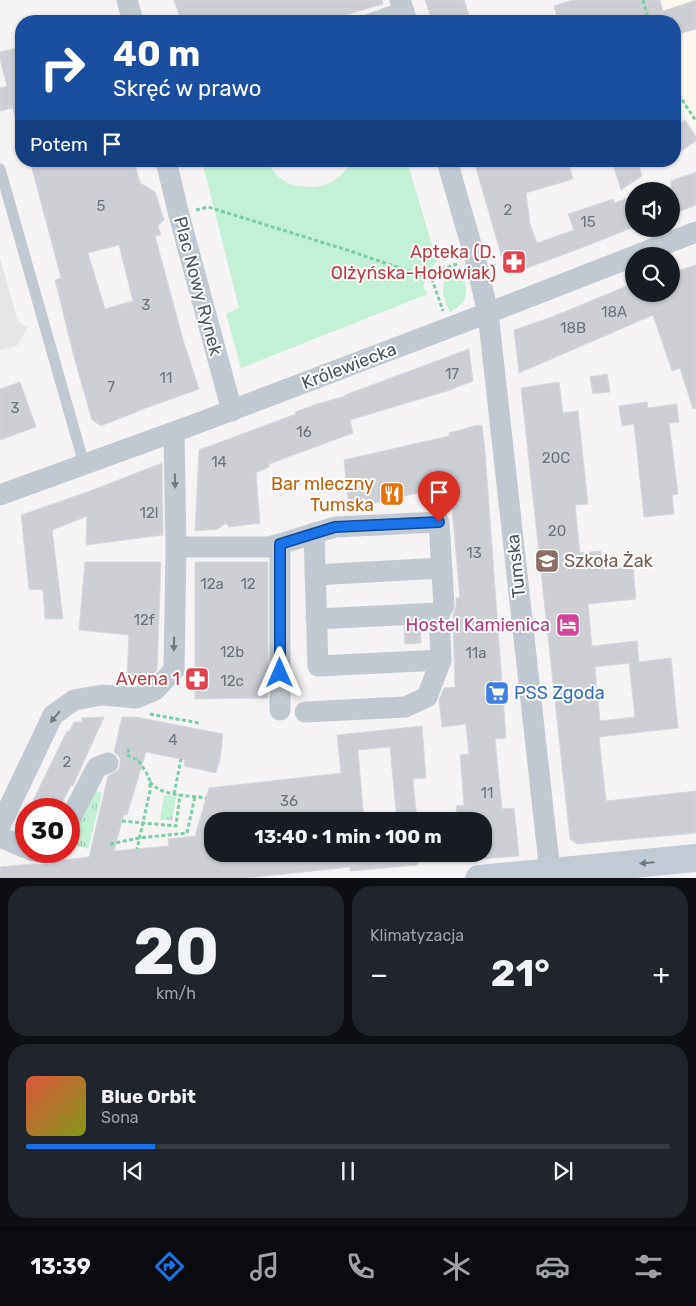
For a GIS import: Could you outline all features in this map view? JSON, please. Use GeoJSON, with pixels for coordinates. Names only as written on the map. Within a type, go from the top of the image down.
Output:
{"type":"FeatureCollection","features":[{"type":"Feature","properties":{"kind":"street"},"geometry":{"type":"LineString","coordinates":[[127,0],[131,15]]}},
{"type":"Feature","properties":{"kind":"street","name":"Plac Nowy Rynek"},"geometry":{"type":"LineString","coordinates":[[167,167],[232,411]]}},
{"type":"Feature","properties":{"kind":"street"},"geometry":{"type":"LineString","coordinates":[[449,167],[475,258],[488,313]]}},
{"type":"Feature","properties":{"kind":"street","name":"Królewiecka"},"geometry":{"type":"LineString","coordinates":[[0,495],[232,411],[696,232]]}},
{"type":"Feature","properties":{"kind":"street","name":"Tumska"},"geometry":{"type":"LineString","coordinates":[[488,313],[550,875]]}},
{"type":"Feature","properties":{"kind":"street"},"geometry":{"type":"LineString","coordinates":[[2,818],[53,715],[74,700],[102,696],[136,698],[155,690],[174,670],[176,547],[174,432]]}},
{"type":"Feature","properties":{"kind":"street"},"geometry":{"type":"LineString","coordinates":[[176,547],[268,547],[335,527],[439,522],[444,606],[439,613],[441,660],[427,697],[405,707],[305,712]]}},
{"type":"Feature","properties":{"kind":"street"},"geometry":{"type":"LineString","coordinates":[[314,533],[318,666],[441,660]]}},
{"type":"Feature","properties":{"kind":"street"},"geometry":{"type":"LineString","coordinates":[[280,544],[280,710]]}},
{"type":"Feature","properties":{"kind":"street"},"geometry":{"type":"LineString","coordinates":[[315,574],[441,568]]}},
{"type":"Feature","properties":{"kind":"street"},"geometry":{"type":"LineString","coordinates":[[316,619],[439,613]]}},
{"type":"Feature","properties":{"kind":"street"},"geometry":{"type":"LineString","coordinates":[[80,800],[97,767],[108,763]]}},
{"type":"Feature","properties":{"kind":"street"},"geometry":{"type":"LineString","coordinates":[[0,837],[15,843]]}},
{"type":"Feature","properties":{"kind":"street"},"geometry":{"type":"LineString","coordinates":[[479,878],[550,875],[696,858]]}},
{"type":"Feature","properties":{"kind":"lane"},"geometry":{"type":"LineString","coordinates":[[385,15],[403,10]]}},
{"type":"Feature","properties":{"kind":"lane"},"geometry":{"type":"LineString","coordinates":[[0,169],[84,464]]}},
{"type":"Feature","properties":{"kind":"path"},"geometry":{"type":"LineString","coordinates":[[642,0],[647,15]]}},
{"type":"Feature","properties":{"kind":"path"},"geometry":{"type":"LineString","coordinates":[[681,98],[696,121]]}},
{"type":"Feature","properties":{"kind":"path"},"geometry":{"type":"LineString","coordinates":[[179,215],[208,207],[432,278]]}},
{"type":"Feature","properties":{"kind":"path"},"geometry":{"type":"LineString","coordinates":[[432,278],[443,269],[475,258]]}},
{"type":"Feature","properties":{"kind":"path"},"geometry":{"type":"LineString","coordinates":[[432,278],[449,328]]}},
{"type":"Feature","properties":{"kind":"path"},"geometry":{"type":"LineString","coordinates":[[150,714],[198,723]]}},
{"type":"Feature","properties":{"kind":"path"},"geometry":{"type":"LineString","coordinates":[[129,749],[127,755],[138,760],[155,788],[174,794],[206,798]]}},
{"type":"Feature","properties":{"kind":"path"},"geometry":{"type":"LineString","coordinates":[[174,794],[181,759]]}},
{"type":"Feature","properties":{"kind":"path"},"geometry":{"type":"LineString","coordinates":[[137,849],[150,792],[150,781]]}},
{"type":"Feature","properties":{"kind":"path"},"geometry":{"type":"LineString","coordinates":[[122,821],[176,826],[180,794]]}},
{"type":"Feature","properties":{"kind":"path"},"geometry":{"type":"LineString","coordinates":[[110,844],[140,838],[188,833],[195,796]]}},
{"type":"Feature","properties":{"kind":"shaded area"},"geometry":{"type":"Polygon","coordinates":[[[594,0],[692,0],[696,12],[696,132],[681,110],[681,15],[599,15],[594,0]]]}},
{"type":"Feature","properties":{"kind":"shaded area"},"geometry":{"type":"Polygon","coordinates":[[[0,258],[18,322],[28,327],[17,346],[0,350],[0,258]]]}},
{"type":"Feature","properties":{"kind":"green space"},"geometry":{"type":"Polygon","coordinates":[[[204,167],[271,167],[284,181],[293,185],[315,187],[330,183],[348,167],[409,167],[437,262],[430,269],[423,286],[428,294],[241,368],[226,314],[239,308],[204,167]]]}},
{"type":"Feature","properties":{"kind":"green space"},"geometry":{"type":"Polygon","coordinates":[[[461,268],[466,288],[465,299],[457,308],[450,312],[444,297],[444,284],[447,273],[461,268]]]}},
{"type":"Feature","properties":{"kind":"green space"},"geometry":{"type":"Polygon","coordinates":[[[95,790],[102,793],[88,849],[80,846],[80,821],[95,790]]]}},
{"type":"Feature","properties":{"kind":"green space"},"geometry":{"type":"Polygon","coordinates":[[[164,795],[176,797],[172,820],[160,820],[164,795]]]}},
{"type":"Feature","properties":{"kind":"building"},"geometry":{"type":"Polygon","coordinates":[[[174,0],[382,0],[383,4],[345,15],[179,15],[174,0]]]}},
{"type":"Feature","properties":{"kind":"building"},"geometry":{"type":"Polygon","coordinates":[[[425,0],[464,0],[469,15],[430,15],[425,0]]]}},
{"type":"Feature","properties":{"kind":"building"},"geometry":{"type":"Polygon","coordinates":[[[573,0],[660,0],[663,11],[696,0],[696,29],[681,33],[681,15],[556,15],[554,6],[573,0]]]}},
{"type":"Feature","properties":{"kind":"building"},"geometry":{"type":"Polygon","coordinates":[[[15,48],[15,116],[13,108],[0,111],[0,88],[7,86],[0,52],[15,48]]]}},
{"type":"Feature","properties":{"kind":"building"},"geometry":{"type":"Polygon","coordinates":[[[685,120],[696,137],[696,141],[681,151],[681,123],[685,120]]]}},
{"type":"Feature","properties":{"kind":"building"},"geometry":{"type":"Polygon","coordinates":[[[32,167],[136,167],[140,183],[155,192],[164,220],[158,226],[161,235],[155,236],[184,343],[199,389],[101,426],[92,420],[55,280],[61,278],[32,167]],[[119,245],[88,253],[105,309],[133,301],[119,245]]]}},
{"type":"Feature","properties":{"kind":"building"},"geometry":{"type":"Polygon","coordinates":[[[476,167],[570,167],[573,179],[526,193],[530,224],[537,243],[574,230],[568,214],[613,199],[615,203],[625,199],[625,231],[514,273],[504,265],[476,167]]]}},
{"type":"Feature","properties":{"kind":"building"},"geometry":{"type":"Polygon","coordinates":[[[614,167],[639,167],[642,176],[633,182],[625,182],[625,187],[621,190],[614,167]]]}},
{"type":"Feature","properties":{"kind":"building"},"geometry":{"type":"Polygon","coordinates":[[[696,172],[696,205],[680,211],[680,182],[671,181],[696,172]]]}},
{"type":"Feature","properties":{"kind":"building"},"geometry":{"type":"Polygon","coordinates":[[[696,265],[696,408],[693,409],[680,368],[672,371],[653,315],[519,373],[514,330],[552,317],[625,287],[625,302],[680,302],[680,270],[696,265]]]}},
{"type":"Feature","properties":{"kind":"building"},"geometry":{"type":"Polygon","coordinates":[[[469,349],[473,381],[447,391],[350,420],[353,433],[269,464],[269,467],[256,473],[260,523],[229,527],[226,523],[218,529],[195,531],[199,450],[296,414],[295,412],[345,396],[469,349]]]}},
{"type":"Feature","properties":{"kind":"building"},"geometry":{"type":"Polygon","coordinates":[[[607,374],[610,392],[593,394],[590,377],[607,374]]]}},
{"type":"Feature","properties":{"kind":"building"},"geometry":{"type":"Polygon","coordinates":[[[20,382],[36,427],[0,440],[0,389],[20,382]]]}},
{"type":"Feature","properties":{"kind":"building"},"geometry":{"type":"Polygon","coordinates":[[[559,382],[563,413],[578,411],[588,504],[575,505],[580,553],[601,551],[603,570],[633,567],[636,599],[588,604],[592,646],[637,641],[639,662],[671,658],[678,728],[599,737],[606,801],[696,791],[696,833],[577,844],[570,839],[521,388],[559,382]],[[629,663],[595,667],[600,721],[635,717],[629,663]]]}},
{"type":"Feature","properties":{"kind":"building"},"geometry":{"type":"Polygon","coordinates":[[[647,402],[648,408],[677,404],[679,422],[669,423],[678,494],[672,495],[674,514],[644,517],[634,424],[622,426],[619,406],[647,402]]]}},
{"type":"Feature","properties":{"kind":"building"},"geometry":{"type":"Polygon","coordinates":[[[482,425],[506,738],[495,739],[502,809],[514,808],[519,856],[492,858],[492,812],[456,812],[456,806],[464,805],[460,755],[469,754],[466,724],[442,727],[439,700],[444,688],[455,687],[453,615],[456,598],[460,598],[450,487],[349,509],[344,460],[449,436],[449,433],[482,425]]]}},
{"type":"Feature","properties":{"kind":"building"},"geometry":{"type":"Polygon","coordinates":[[[162,463],[163,535],[86,545],[87,516],[52,530],[63,619],[45,619],[43,590],[29,589],[21,515],[162,463]]]}},
{"type":"Feature","properties":{"kind":"building"},"geometry":{"type":"Polygon","coordinates":[[[85,562],[161,562],[157,670],[150,677],[127,676],[129,635],[79,630],[85,562]]]}},
{"type":"Feature","properties":{"kind":"building"},"geometry":{"type":"Polygon","coordinates":[[[195,562],[268,562],[268,698],[195,699],[195,562]]]}},
{"type":"Feature","properties":{"kind":"building"},"geometry":{"type":"Polygon","coordinates":[[[420,626],[421,643],[405,644],[404,627],[420,626]]]}},
{"type":"Feature","properties":{"kind":"building"},"geometry":{"type":"Polygon","coordinates":[[[104,717],[73,786],[71,785],[64,798],[34,798],[67,731],[69,732],[74,722],[82,722],[82,718],[104,717]]]}},
{"type":"Feature","properties":{"kind":"building"},"geometry":{"type":"Polygon","coordinates":[[[122,717],[136,717],[223,734],[216,773],[184,766],[185,760],[146,752],[127,815],[124,814],[114,851],[169,846],[168,839],[195,836],[209,788],[341,773],[337,735],[422,726],[426,778],[413,779],[416,812],[396,812],[390,747],[358,750],[363,812],[204,812],[204,862],[418,862],[418,865],[350,871],[350,867],[247,878],[0,878],[0,867],[80,863],[80,858],[89,857],[108,776],[117,771],[120,766],[120,758],[114,752],[122,717]]]}},
{"type":"Feature","properties":{"kind":"place","name":"Apteka (D. Olżyńska-Hołowiak)"},"geometry":{"type":"Point","coordinates":[514,262]}},
{"type":"Feature","properties":{"kind":"place","name":"Bar mleczny Tumska"},"geometry":{"type":"Point","coordinates":[392,494]}},
{"type":"Feature","properties":{"kind":"place","name":"Szkoła Żak"},"geometry":{"type":"Point","coordinates":[547,561]}},
{"type":"Feature","properties":{"kind":"place","name":"Hostel Kamienica"},"geometry":{"type":"Point","coordinates":[568,625]}},
{"type":"Feature","properties":{"kind":"place","name":"Avena 1"},"geometry":{"type":"Point","coordinates":[197,679]}},
{"type":"Feature","properties":{"kind":"place","name":"PSS Zgoda"},"geometry":{"type":"Point","coordinates":[497,693]}},
{"type":"Feature","properties":{"kind":"route"},"geometry":{"type":"LineString","coordinates":[[280,673],[280,544],[335,527],[439,522]]}}]}
